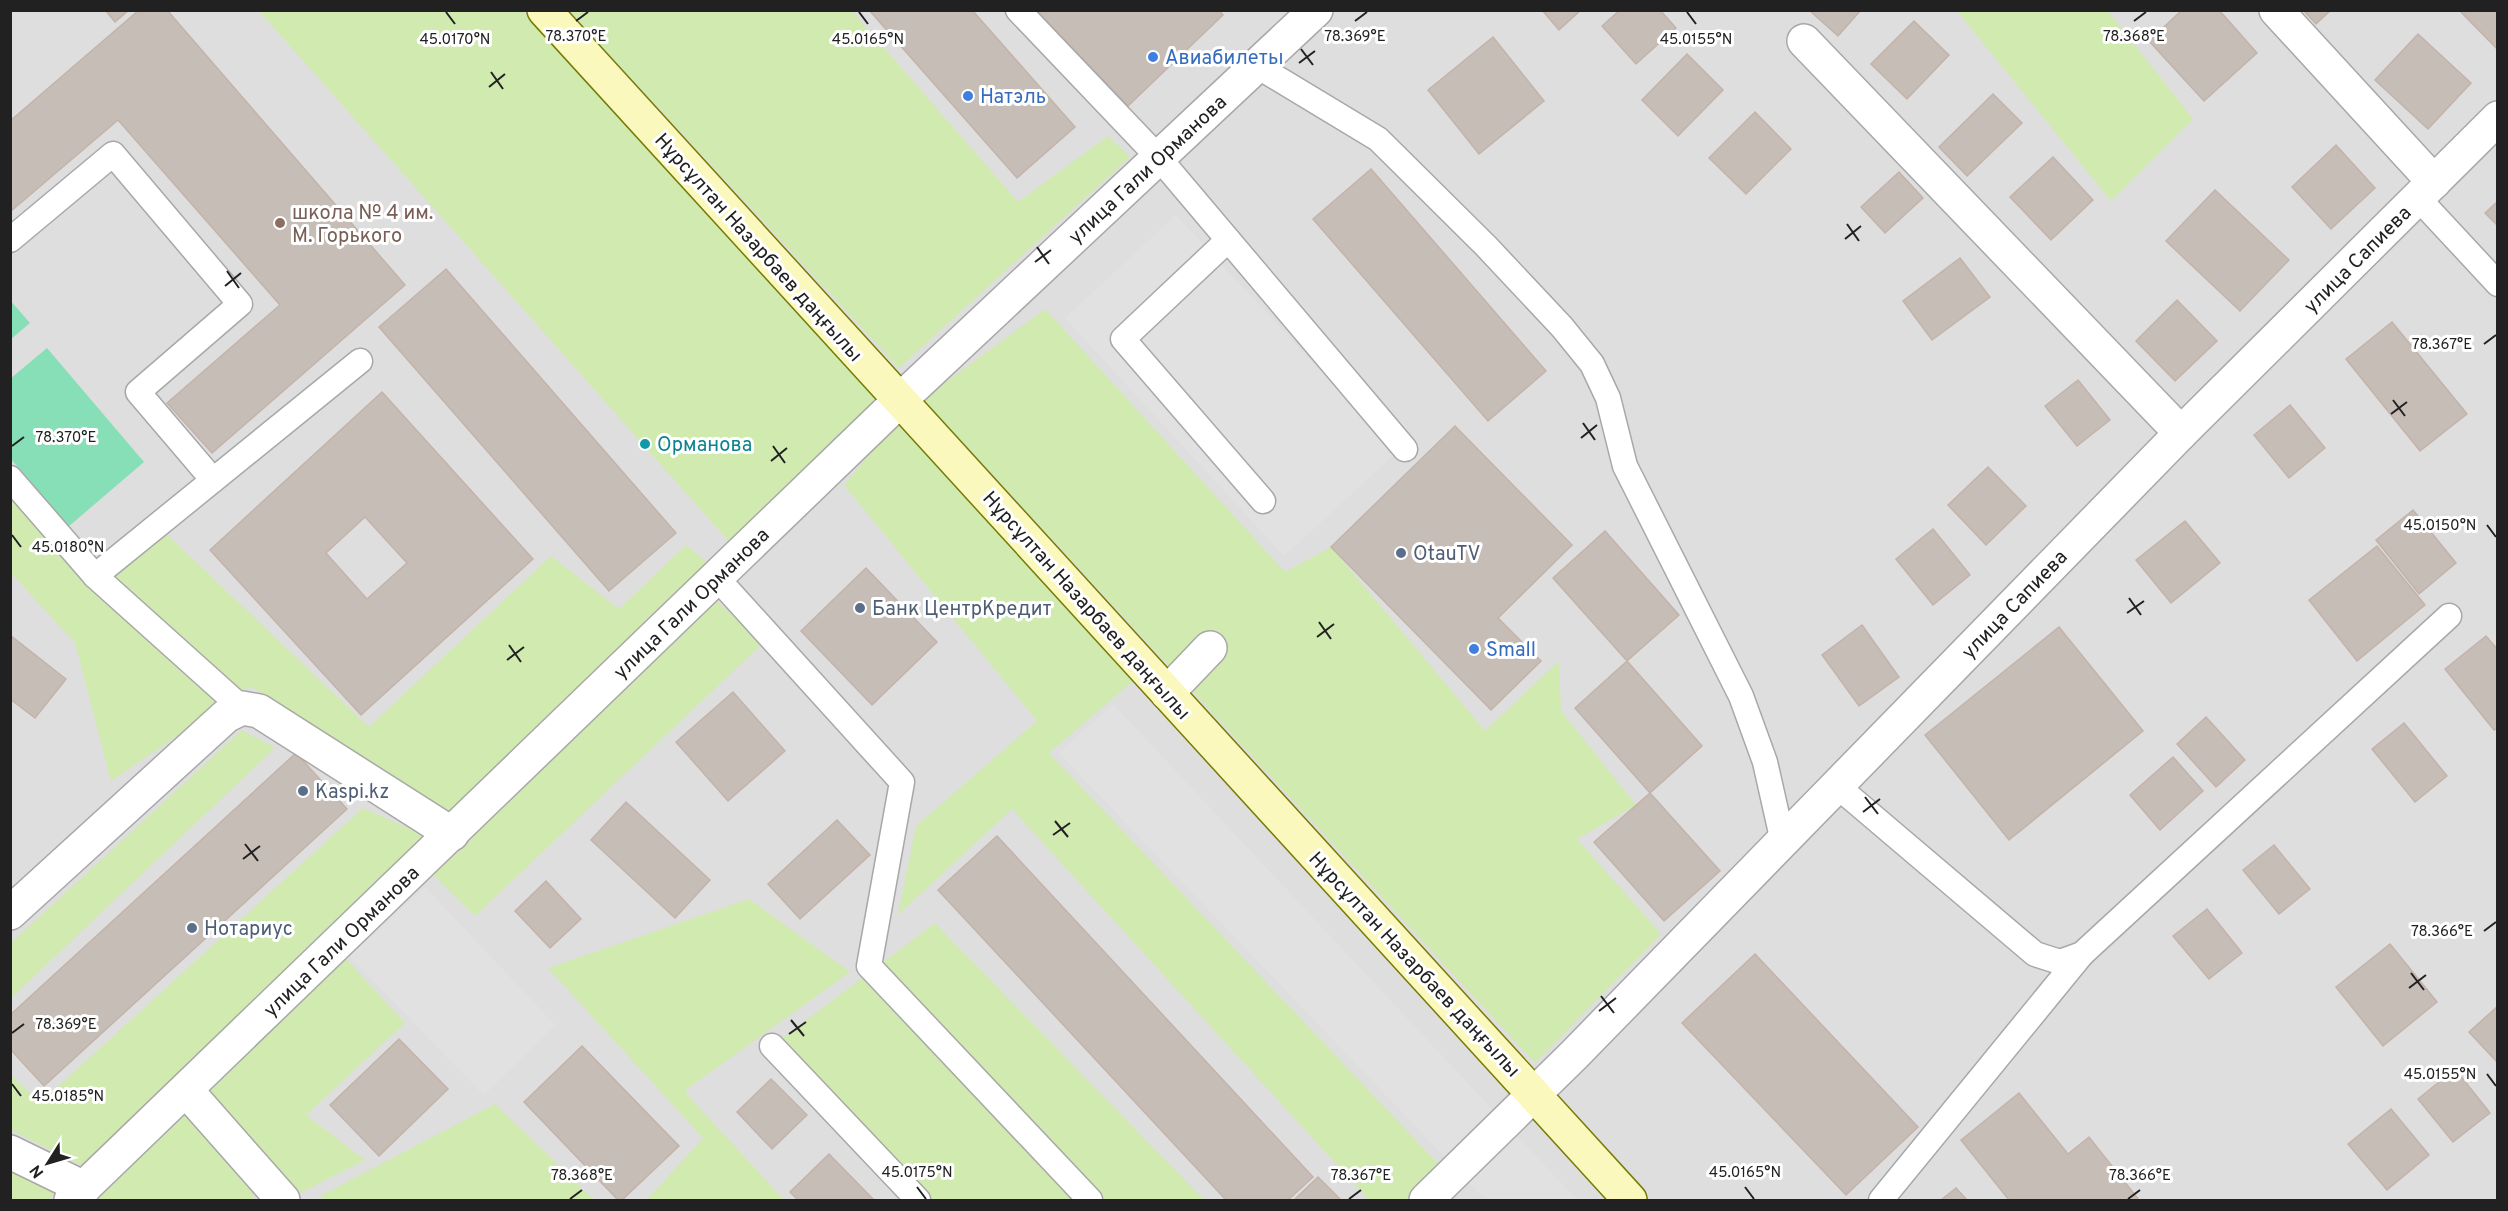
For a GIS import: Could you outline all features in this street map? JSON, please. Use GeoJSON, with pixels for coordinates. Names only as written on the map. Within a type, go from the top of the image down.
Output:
{"type":"FeatureCollection","features":[{"type":"Feature","properties":{"kind":"main road","name":"Нұрсұлтан Назарбаев даңғылы"},"geometry":{"type":"LineString","coordinates":[[544,10],[1630,1200]]}},
{"type":"Feature","properties":{"kind":"street","name":"улица Гали Орманова"},"geometry":{"type":"LineString","coordinates":[[77,1194],[900,400],[1316,10]]}},
{"type":"Feature","properties":{"kind":"street"},"geometry":{"type":"LineString","coordinates":[[2276,10],[2426,190]]}},
{"type":"Feature","properties":{"kind":"street"},"geometry":{"type":"LineString","coordinates":[[1804,41],[2181,433]]}},
{"type":"Feature","properties":{"kind":"street","name":"улица Сапиева"},"geometry":{"type":"LineString","coordinates":[[1426,1200],[1535,1094],[2181,433],[2498,118]]}},
{"type":"Feature","properties":{"kind":"street"},"geometry":{"type":"LineString","coordinates":[[1167,693],[1210,648]]}},
{"type":"Feature","properties":{"kind":"street"},"geometry":{"type":"LineString","coordinates":[[10,913],[226,716],[242,708],[259,711],[452,834]]}},
{"type":"Feature","properties":{"kind":"street"},"geometry":{"type":"LineString","coordinates":[[186,1090],[283,1200]]}},
{"type":"Feature","properties":{"kind":"street"},"geometry":{"type":"LineString","coordinates":[[10,1152],[77,1194]]}},
{"type":"Feature","properties":{"kind":"lane"},"geometry":{"type":"LineString","coordinates":[[1018,10],[1159,158],[1405,448]]}},
{"type":"Feature","properties":{"kind":"lane"},"geometry":{"type":"LineString","coordinates":[[1257,66],[1378,139],[1486,246],[1562,327],[1592,364],[1608,398],[1625,466],[1741,696],[1765,762],[1783,842]]}},
{"type":"Feature","properties":{"kind":"lane"},"geometry":{"type":"LineString","coordinates":[[10,240],[113,154],[233,295],[240,304],[138,392],[213,480]]}},
{"type":"Feature","properties":{"kind":"lane"},"geometry":{"type":"LineString","coordinates":[[2426,190],[2498,284]]}},
{"type":"Feature","properties":{"kind":"lane"},"geometry":{"type":"LineString","coordinates":[[1228,240],[1123,339],[1263,501]]}},
{"type":"Feature","properties":{"kind":"lane"},"geometry":{"type":"LineString","coordinates":[[95,576],[360,361]]}},
{"type":"Feature","properties":{"kind":"lane"},"geometry":{"type":"LineString","coordinates":[[10,478],[95,576],[242,708]]}},
{"type":"Feature","properties":{"kind":"lane"},"geometry":{"type":"LineString","coordinates":[[717,578],[902,782],[868,966],[1090,1200]]}},
{"type":"Feature","properties":{"kind":"lane"},"geometry":{"type":"LineString","coordinates":[[1881,1200],[2082,954],[2449,616]]}},
{"type":"Feature","properties":{"kind":"lane"},"geometry":{"type":"LineString","coordinates":[[1837,786],[2035,954],[2060,962],[2082,954]]}},
{"type":"Feature","properties":{"kind":"lane"},"geometry":{"type":"LineString","coordinates":[[772,1046],[918,1200]]}},
{"type":"Feature","properties":{"kind":"shaded area"},"geometry":{"type":"Polygon","coordinates":[[[11,11],[2497,11],[2497,1200],[11,1200],[11,11]]]}},
{"type":"Feature","properties":{"kind":"shaded area"},"geometry":{"type":"Polygon","coordinates":[[[1176,215],[1396,453],[1284,556],[1065,318],[1176,215]]]}},
{"type":"Feature","properties":{"kind":"shaded area"},"geometry":{"type":"Polygon","coordinates":[[[1113,704],[1577,1200],[1486,1200],[1059,753],[1113,704]]]}},
{"type":"Feature","properties":{"kind":"shaded area"},"geometry":{"type":"Polygon","coordinates":[[[425,887],[555,1025],[484,1095],[349,956],[425,887]]]}},
{"type":"Feature","properties":{"kind":"green space"},"geometry":{"type":"Polygon","coordinates":[[[259,11],[523,11],[880,402],[732,545],[259,11]]]}},
{"type":"Feature","properties":{"kind":"green space"},"geometry":{"type":"Polygon","coordinates":[[[569,11],[852,11],[1018,202],[1108,136],[1130,157],[899,368],[569,11]]]}},
{"type":"Feature","properties":{"kind":"green space"},"geometry":{"type":"Polygon","coordinates":[[[1957,11],[2108,11],[2193,119],[2111,201],[1957,11]]]}},
{"type":"Feature","properties":{"kind":"green space"},"geometry":{"type":"Polygon","coordinates":[[[10,300],[30,323],[11,339],[10,339],[10,300]]]}},
{"type":"Feature","properties":{"kind":"green space"},"geometry":{"type":"Polygon","coordinates":[[[1045,309],[1285,572],[1331,547],[1485,731],[1559,661],[1561,711],[1636,805],[1577,839],[1661,934],[1535,1063],[923,399],[1045,309]]]}},
{"type":"Feature","properties":{"kind":"green space"},"geometry":{"type":"Polygon","coordinates":[[[47,348],[144,462],[68,527],[11,459],[10,379],[47,348]]]}},
{"type":"Feature","properties":{"kind":"green space"},"geometry":{"type":"Polygon","coordinates":[[[897,420],[1140,675],[1049,753],[1443,1169],[1412,1200],[1369,1200],[1012,809],[898,915],[916,826],[1037,721],[844,485],[897,420]]]}},
{"type":"Feature","properties":{"kind":"green space"},"geometry":{"type":"Polygon","coordinates":[[[10,495],[95,592],[157,525],[369,727],[551,556],[619,609],[686,545],[711,566],[450,815],[250,686],[111,781],[75,643],[11,573],[10,495]]]}},
{"type":"Feature","properties":{"kind":"green space"},"geometry":{"type":"Polygon","coordinates":[[[715,600],[763,643],[475,916],[431,873],[715,600]]]}},
{"type":"Feature","properties":{"kind":"green space"},"geometry":{"type":"Polygon","coordinates":[[[242,730],[275,748],[11,998],[11,943],[242,730]]]}},
{"type":"Feature","properties":{"kind":"green space"},"geometry":{"type":"Polygon","coordinates":[[[363,808],[428,837],[89,1169],[11,1130],[10,1074],[40,1103],[363,808]]]}},
{"type":"Feature","properties":{"kind":"green space"},"geometry":{"type":"Polygon","coordinates":[[[749,899],[850,972],[684,1091],[784,1200],[647,1200],[703,1138],[548,968],[749,899]]]}},
{"type":"Feature","properties":{"kind":"green space"},"geometry":{"type":"Polygon","coordinates":[[[935,923],[1204,1200],[918,1200],[772,1046],[935,923]]]}},
{"type":"Feature","properties":{"kind":"green space"},"geometry":{"type":"Polygon","coordinates":[[[344,957],[405,1023],[306,1115],[365,1160],[294,1196],[198,1087],[344,957]]]}},
{"type":"Feature","properties":{"kind":"green space"},"geometry":{"type":"Polygon","coordinates":[[[185,1104],[260,1192],[250,1200],[97,1200],[185,1104]]]}},
{"type":"Feature","properties":{"kind":"green space"},"geometry":{"type":"Polygon","coordinates":[[[495,1104],[594,1200],[324,1200],[320,1196],[495,1104]]]}},
{"type":"Feature","properties":{"kind":"green space"},"geometry":{"type":"Polygon","coordinates":[[[10,1169],[57,1192],[48,1200],[11,1200],[10,1169]]]}},
{"type":"Feature","properties":{"kind":"building"},"geometry":{"type":"Polygon","coordinates":[[[105,10],[129,10],[115,22],[105,10]]]}},
{"type":"Feature","properties":{"kind":"building","name":"школа № 4 им. М. Горького"},"geometry":{"type":"Polygon","coordinates":[[[139,10],[167,10],[405,285],[212,453],[167,403],[280,305],[118,120],[10,212],[10,121],[139,10]]]}},
{"type":"Feature","properties":{"kind":"building"},"geometry":{"type":"Polygon","coordinates":[[[869,10],[972,10],[1075,127],[1017,178],[869,10]]]}},
{"type":"Feature","properties":{"kind":"building"},"geometry":{"type":"Polygon","coordinates":[[[1036,10],[1219,10],[1223,15],[1128,106],[1036,10]]]}},
{"type":"Feature","properties":{"kind":"building"},"geometry":{"type":"Polygon","coordinates":[[[1542,10],[1581,10],[1559,30],[1542,10]]]}},
{"type":"Feature","properties":{"kind":"building"},"geometry":{"type":"Polygon","coordinates":[[[1620,10],[1660,10],[1676,28],[1636,64],[1602,26],[1620,10]]]}},
{"type":"Feature","properties":{"kind":"building"},"geometry":{"type":"Polygon","coordinates":[[[1809,10],[1861,10],[1838,36],[1809,10]]]}},
{"type":"Feature","properties":{"kind":"building"},"geometry":{"type":"Polygon","coordinates":[[[2182,10],[2219,10],[2257,53],[2204,101],[2149,41],[2182,10]]]}},
{"type":"Feature","properties":{"kind":"building"},"geometry":{"type":"Polygon","coordinates":[[[2303,10],[2331,10],[2316,24],[2303,10]]]}},
{"type":"Feature","properties":{"kind":"building"},"geometry":{"type":"Polygon","coordinates":[[[2459,10],[2498,10],[2498,50],[2459,10]]]}},
{"type":"Feature","properties":{"kind":"building"},"geometry":{"type":"Polygon","coordinates":[[[1914,21],[1949,55],[1907,99],[1871,64],[1914,21]]]}},
{"type":"Feature","properties":{"kind":"building"},"geometry":{"type":"Polygon","coordinates":[[[2418,34],[2471,83],[2428,129],[2375,80],[2418,34]]]}},
{"type":"Feature","properties":{"kind":"building"},"geometry":{"type":"Polygon","coordinates":[[[1493,37],[1544,101],[1479,154],[1428,90],[1493,37]]]}},
{"type":"Feature","properties":{"kind":"building"},"geometry":{"type":"Polygon","coordinates":[[[1687,54],[1723,90],[1678,136],[1642,100],[1687,54]]]}},
{"type":"Feature","properties":{"kind":"building"},"geometry":{"type":"Polygon","coordinates":[[[1993,94],[2022,123],[1967,176],[1939,147],[1993,94]]]}},
{"type":"Feature","properties":{"kind":"building"},"geometry":{"type":"Polygon","coordinates":[[[1755,112],[1791,149],[1746,194],[1709,158],[1755,112]]]}},
{"type":"Feature","properties":{"kind":"building"},"geometry":{"type":"Polygon","coordinates":[[[2336,145],[2375,188],[2331,229],[2292,187],[2336,145]]]}},
{"type":"Feature","properties":{"kind":"building"},"geometry":{"type":"Polygon","coordinates":[[[2053,157],[2093,200],[2051,240],[2010,197],[2053,157]]]}},
{"type":"Feature","properties":{"kind":"building"},"geometry":{"type":"Polygon","coordinates":[[[1371,169],[1546,371],[1488,421],[1313,219],[1371,169]]]}},
{"type":"Feature","properties":{"kind":"building"},"geometry":{"type":"Polygon","coordinates":[[[1899,172],[1923,198],[1885,233],[1861,207],[1899,172]]]}},
{"type":"Feature","properties":{"kind":"building"},"geometry":{"type":"Polygon","coordinates":[[[2215,190],[2289,260],[2240,311],[2166,241],[2215,190]]]}},
{"type":"Feature","properties":{"kind":"building"},"geometry":{"type":"Polygon","coordinates":[[[2498,201],[2498,226],[2485,213],[2498,201]]]}},
{"type":"Feature","properties":{"kind":"building"},"geometry":{"type":"Polygon","coordinates":[[[1960,258],[1990,297],[1932,340],[1903,301],[1960,258]]]}},
{"type":"Feature","properties":{"kind":"building","name":"школа № 4 им. М. Горького"},"geometry":{"type":"Polygon","coordinates":[[[446,269],[676,533],[609,591],[379,327],[446,269]]]}},
{"type":"Feature","properties":{"kind":"building"},"geometry":{"type":"Polygon","coordinates":[[[2177,300],[2217,341],[2175,381],[2136,341],[2177,300]]]}},
{"type":"Feature","properties":{"kind":"building"},"geometry":{"type":"Polygon","coordinates":[[[2392,322],[2467,414],[2420,451],[2346,359],[2392,322]]]}},
{"type":"Feature","properties":{"kind":"building"},"geometry":{"type":"Polygon","coordinates":[[[2078,380],[2110,420],[2077,446],[2045,406],[2078,380]]]}},
{"type":"Feature","properties":{"kind":"building"},"geometry":{"type":"Polygon","coordinates":[[[382,392],[533,559],[361,715],[210,550],[382,392]],[[365,517],[326,553],[367,599],[407,563],[365,517]]]}},
{"type":"Feature","properties":{"kind":"building"},"geometry":{"type":"Polygon","coordinates":[[[2290,405],[2325,448],[2289,478],[2254,435],[2290,405]]]}},
{"type":"Feature","properties":{"kind":"building"},"geometry":{"type":"Polygon","coordinates":[[[1455,426],[1572,545],[1498,618],[1541,661],[1491,710],[1331,547],[1455,426]]]}},
{"type":"Feature","properties":{"kind":"building"},"geometry":{"type":"Polygon","coordinates":[[[1988,467],[2026,506],[1986,545],[1948,505],[1988,467]]]}},
{"type":"Feature","properties":{"kind":"building"},"geometry":{"type":"Polygon","coordinates":[[[2413,510],[2456,563],[2419,594],[2376,540],[2413,510]]]}},
{"type":"Feature","properties":{"kind":"building"},"geometry":{"type":"Polygon","coordinates":[[[2185,521],[2220,563],[2171,603],[2136,560],[2185,521]]]}},
{"type":"Feature","properties":{"kind":"building"},"geometry":{"type":"Polygon","coordinates":[[[1933,529],[1970,575],[1933,605],[1896,559],[1933,529]]]}},
{"type":"Feature","properties":{"kind":"building"},"geometry":{"type":"Polygon","coordinates":[[[1605,531],[1679,615],[1627,661],[1553,578],[1605,531]]]}},
{"type":"Feature","properties":{"kind":"building"},"geometry":{"type":"Polygon","coordinates":[[[2377,546],[2425,605],[2357,661],[2309,600],[2377,546]]]}},
{"type":"Feature","properties":{"kind":"building"},"geometry":{"type":"Polygon","coordinates":[[[866,568],[937,642],[872,705],[801,631],[866,568]]]}},
{"type":"Feature","properties":{"kind":"building"},"geometry":{"type":"Polygon","coordinates":[[[1862,625],[1899,677],[1859,706],[1822,655],[1862,625]]]}},
{"type":"Feature","properties":{"kind":"building"},"geometry":{"type":"Polygon","coordinates":[[[2059,627],[2143,731],[2009,840],[1925,735],[2059,627]]]}},
{"type":"Feature","properties":{"kind":"building"},"geometry":{"type":"Polygon","coordinates":[[[10,635],[66,679],[35,718],[10,699],[10,635]]]}},
{"type":"Feature","properties":{"kind":"building"},"geometry":{"type":"Polygon","coordinates":[[[2486,636],[2498,650],[2498,728],[2494,730],[2445,669],[2486,636]]]}},
{"type":"Feature","properties":{"kind":"building"},"geometry":{"type":"Polygon","coordinates":[[[1627,661],[1702,746],[1650,793],[1575,708],[1627,661]]]}},
{"type":"Feature","properties":{"kind":"building"},"geometry":{"type":"Polygon","coordinates":[[[733,692],[785,751],[728,801],[676,742],[733,692]]]}},
{"type":"Feature","properties":{"kind":"building"},"geometry":{"type":"Polygon","coordinates":[[[2206,717],[2245,760],[2216,787],[2177,744],[2206,717]]]}},
{"type":"Feature","properties":{"kind":"building"},"geometry":{"type":"Polygon","coordinates":[[[2404,723],[2447,776],[2415,802],[2372,749],[2404,723]]]}},
{"type":"Feature","properties":{"kind":"building"},"geometry":{"type":"Polygon","coordinates":[[[296,753],[347,809],[44,1086],[10,1049],[10,1015],[296,753]]]}},
{"type":"Feature","properties":{"kind":"building"},"geometry":{"type":"Polygon","coordinates":[[[2173,757],[2203,791],[2160,830],[2130,795],[2173,757]]]}},
{"type":"Feature","properties":{"kind":"building"},"geometry":{"type":"Polygon","coordinates":[[[1650,793],[1720,871],[1664,921],[1594,842],[1650,793]]]}},
{"type":"Feature","properties":{"kind":"building"},"geometry":{"type":"Polygon","coordinates":[[[626,802],[710,880],[675,918],[591,840],[626,802]]]}},
{"type":"Feature","properties":{"kind":"building"},"geometry":{"type":"Polygon","coordinates":[[[837,820],[870,855],[800,919],[768,884],[837,820]]]}},
{"type":"Feature","properties":{"kind":"building"},"geometry":{"type":"Polygon","coordinates":[[[997,836],[1313,1177],[1288,1200],[1226,1200],[938,890],[997,836]]]}},
{"type":"Feature","properties":{"kind":"building"},"geometry":{"type":"Polygon","coordinates":[[[2274,845],[2310,889],[2279,914],[2243,870],[2274,845]]]}},
{"type":"Feature","properties":{"kind":"building"},"geometry":{"type":"Polygon","coordinates":[[[546,881],[581,919],[550,948],[515,911],[546,881]]]}},
{"type":"Feature","properties":{"kind":"building"},"geometry":{"type":"Polygon","coordinates":[[[2207,909],[2242,953],[2209,979],[2173,936],[2207,909]]]}},
{"type":"Feature","properties":{"kind":"building"},"geometry":{"type":"Polygon","coordinates":[[[2390,944],[2437,1002],[2383,1046],[2336,987],[2390,944]]]}},
{"type":"Feature","properties":{"kind":"building"},"geometry":{"type":"Polygon","coordinates":[[[1755,954],[1918,1127],[1846,1195],[1682,1023],[1755,954]]]}},
{"type":"Feature","properties":{"kind":"building"},"geometry":{"type":"Polygon","coordinates":[[[2498,1006],[2498,1063],[2469,1032],[2498,1006]]]}},
{"type":"Feature","properties":{"kind":"building"},"geometry":{"type":"Polygon","coordinates":[[[399,1039],[448,1089],[379,1156],[330,1105],[399,1039]]]}},
{"type":"Feature","properties":{"kind":"building"},"geometry":{"type":"Polygon","coordinates":[[[582,1046],[679,1146],[622,1200],[618,1200],[524,1102],[582,1046]]]}},
{"type":"Feature","properties":{"kind":"building"},"geometry":{"type":"Polygon","coordinates":[[[2455,1069],[2490,1113],[2453,1142],[2418,1099],[2455,1069]]]}},
{"type":"Feature","properties":{"kind":"building"},"geometry":{"type":"Polygon","coordinates":[[[771,1079],[807,1115],[772,1149],[737,1112],[771,1079]]]}},
{"type":"Feature","properties":{"kind":"building"},"geometry":{"type":"Polygon","coordinates":[[[2019,1093],[2068,1154],[2089,1137],[2139,1200],[2009,1200],[1961,1140],[2019,1093]]]}},
{"type":"Feature","properties":{"kind":"building"},"geometry":{"type":"Polygon","coordinates":[[[2391,1109],[2429,1155],[2387,1190],[2348,1144],[2391,1109]]]}},
{"type":"Feature","properties":{"kind":"building"},"geometry":{"type":"Polygon","coordinates":[[[829,1154],[872,1200],[798,1200],[790,1192],[829,1154]]]}},
{"type":"Feature","properties":{"kind":"building"},"geometry":{"type":"Polygon","coordinates":[[[1318,1177],[1341,1200],[1294,1200],[1318,1177]]]}},
{"type":"Feature","properties":{"kind":"building"},"geometry":{"type":"Polygon","coordinates":[[[1956,1188],[1967,1200],[1941,1200],[1956,1188]]]}},
{"type":"Feature","properties":{"kind":"place","name":"Авиабилеты"},"geometry":{"type":"Point","coordinates":[1153,57]}},
{"type":"Feature","properties":{"kind":"place","name":"Натэль"},"geometry":{"type":"Point","coordinates":[968,96]}},
{"type":"Feature","properties":{"kind":"place","name":"школа № 4 им. М. Горького"},"geometry":{"type":"Point","coordinates":[280,223]}},
{"type":"Feature","properties":{"kind":"place","name":"Орманова"},"geometry":{"type":"Point","coordinates":[645,444]}},
{"type":"Feature","properties":{"kind":"place","name":"OtauTV"},"geometry":{"type":"Point","coordinates":[1401,553]}},
{"type":"Feature","properties":{"kind":"place","name":"Банк ЦентрКредит"},"geometry":{"type":"Point","coordinates":[860,608]}},
{"type":"Feature","properties":{"kind":"place","name":"Small"},"geometry":{"type":"Point","coordinates":[1474,649]}},
{"type":"Feature","properties":{"kind":"place","name":"Kaspi.kz"},"geometry":{"type":"Point","coordinates":[303,791]}},
{"type":"Feature","properties":{"kind":"place","name":"Нотариус"},"geometry":{"type":"Point","coordinates":[192,928]}}]}
